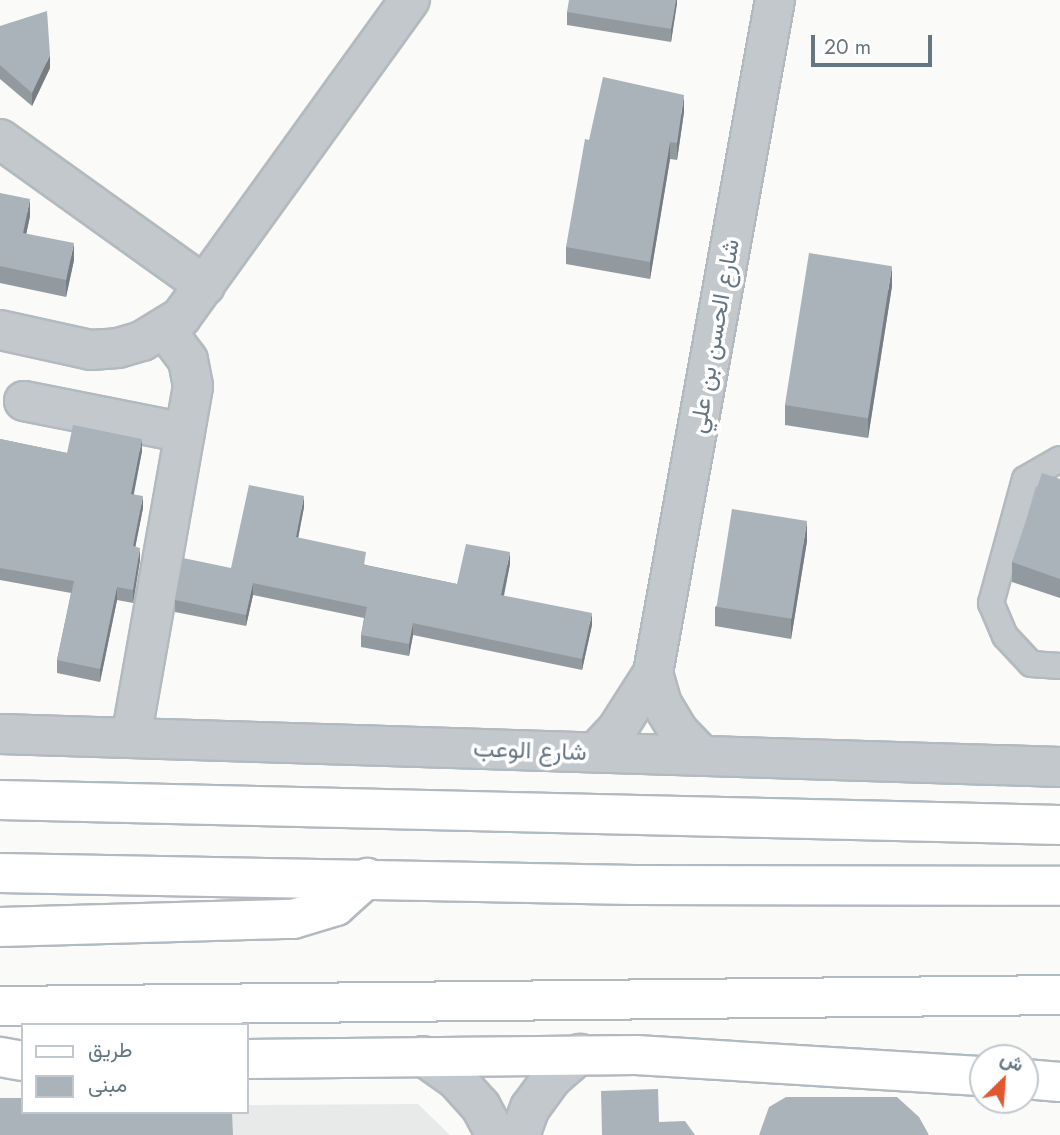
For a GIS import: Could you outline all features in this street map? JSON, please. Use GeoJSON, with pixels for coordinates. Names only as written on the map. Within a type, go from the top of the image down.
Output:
{"type":"FeatureCollection","features":[{"type":"Feature","properties":{"kind":"main road"},"geometry":{"type":"LineString","coordinates":[[0,800],[1060,825]]}},
{"type":"Feature","properties":{"kind":"main road"},"geometry":{"type":"LineString","coordinates":[[0,873],[634,885],[1060,886]]}},
{"type":"Feature","properties":{"kind":"main road"},"geometry":{"type":"LineString","coordinates":[[0,927],[293,919],[336,906],[367,878]]}},
{"type":"Feature","properties":{"kind":"main road"},"geometry":{"type":"LineString","coordinates":[[0,1006],[1060,995]]}},
{"type":"Feature","properties":{"kind":"main road"},"geometry":{"type":"LineString","coordinates":[[248,1059],[580,1054],[718,1056],[969,1075]]}},
{"type":"Feature","properties":{"kind":"main road"},"geometry":{"type":"LineString","coordinates":[[0,1057],[21,1061]]}},
{"type":"Feature","properties":{"kind":"main road"},"geometry":{"type":"LineString","coordinates":[[1039,1080],[1060,1082]]}},
{"type":"Feature","properties":{"kind":"street"},"geometry":{"type":"LineString","coordinates":[[0,330],[91,350],[118,348],[165,330],[205,286],[410,0]]}},
{"type":"Feature","properties":{"kind":"street","name":"شارع الحسن بن علي"},"geometry":{"type":"LineString","coordinates":[[596,752],[637,701],[653,673],[775,0]]}},
{"type":"Feature","properties":{"kind":"street"},"geometry":{"type":"LineString","coordinates":[[0,139],[205,286]]}},
{"type":"Feature","properties":{"kind":"street"},"geometry":{"type":"LineString","coordinates":[[131,738],[185,433],[192,373],[165,330]]}},
{"type":"Feature","properties":{"kind":"street"},"geometry":{"type":"LineString","coordinates":[[24,401],[185,433]]}},
{"type":"Feature","properties":{"kind":"street"},"geometry":{"type":"LineString","coordinates":[[653,673],[679,733],[702,756]]}},
{"type":"Feature","properties":{"kind":"street","name":"شارع الوعب"},"geometry":{"type":"LineString","coordinates":[[0,734],[1060,767]]}},
{"type":"Feature","properties":{"kind":"street"},"geometry":{"type":"LineString","coordinates":[[520,1135],[545,1088],[580,1054]]}},
{"type":"Feature","properties":{"kind":"street"},"geometry":{"type":"LineString","coordinates":[[422,1056],[455,1078],[481,1107],[496,1135]]}},
{"type":"Feature","properties":{"kind":"lane"},"geometry":{"type":"LineString","coordinates":[[1060,459],[1025,479],[991,603],[1005,636],[1031,664],[1060,666]]}},
{"type":"Feature","properties":{"kind":"shaded area"},"geometry":{"type":"Polygon","coordinates":[[[418,1104],[450,1135],[0,1135],[0,1107],[21,1112],[21,1114],[248,1114],[248,1105],[418,1104]]]}},
{"type":"Feature","properties":{"kind":"building"},"geometry":{"type":"Polygon","coordinates":[[[569,0],[676,0],[671,29],[567,12],[569,0]]]}},
{"type":"Feature","properties":{"kind":"building"},"geometry":{"type":"Polygon","coordinates":[[[47,11],[50,55],[32,93],[0,65],[0,26],[47,11]]]}},
{"type":"Feature","properties":{"kind":"building"},"geometry":{"type":"Polygon","coordinates":[[[603,77],[684,95],[677,143],[670,142],[650,262],[566,247],[585,139],[589,140],[603,77]]]}},
{"type":"Feature","properties":{"kind":"building"},"geometry":{"type":"Polygon","coordinates":[[[0,193],[30,199],[23,233],[74,243],[66,280],[0,266],[0,193]]]}},
{"type":"Feature","properties":{"kind":"building"},"geometry":{"type":"Polygon","coordinates":[[[809,253],[892,266],[868,418],[785,405],[809,253]]]}},
{"type":"Feature","properties":{"kind":"building"},"geometry":{"type":"Polygon","coordinates":[[[73,425],[142,439],[131,494],[143,496],[133,546],[140,548],[133,590],[117,587],[100,669],[57,660],[74,581],[0,568],[0,439],[67,453],[73,425]]]}},
{"type":"Feature","properties":{"kind":"building"},"geometry":{"type":"Polygon","coordinates":[[[1042,473],[1060,479],[1060,579],[1012,562],[1042,473]]]}},
{"type":"Feature","properties":{"kind":"building"},"geometry":{"type":"Polygon","coordinates":[[[249,485],[304,496],[296,537],[366,552],[364,565],[457,584],[466,544],[510,552],[501,595],[592,613],[582,659],[413,623],[409,644],[361,635],[367,607],[253,583],[246,615],[175,600],[183,558],[231,568],[249,485]]]}},
{"type":"Feature","properties":{"kind":"building"},"geometry":{"type":"Polygon","coordinates":[[[732,509],[807,521],[792,619],[717,607],[732,509]]]}},
{"type":"Feature","properties":{"kind":"building"},"geometry":{"type":"Polygon","coordinates":[[[658,1089],[659,1122],[685,1121],[695,1135],[602,1135],[601,1091],[658,1089]]]}},
{"type":"Feature","properties":{"kind":"building"},"geometry":{"type":"Polygon","coordinates":[[[786,1097],[897,1097],[919,1117],[929,1135],[759,1135],[769,1107],[786,1097]]]}},
{"type":"Feature","properties":{"kind":"building"},"geometry":{"type":"Polygon","coordinates":[[[0,1098],[21,1098],[21,1114],[232,1114],[233,1135],[0,1135],[0,1098]]]}}]}
